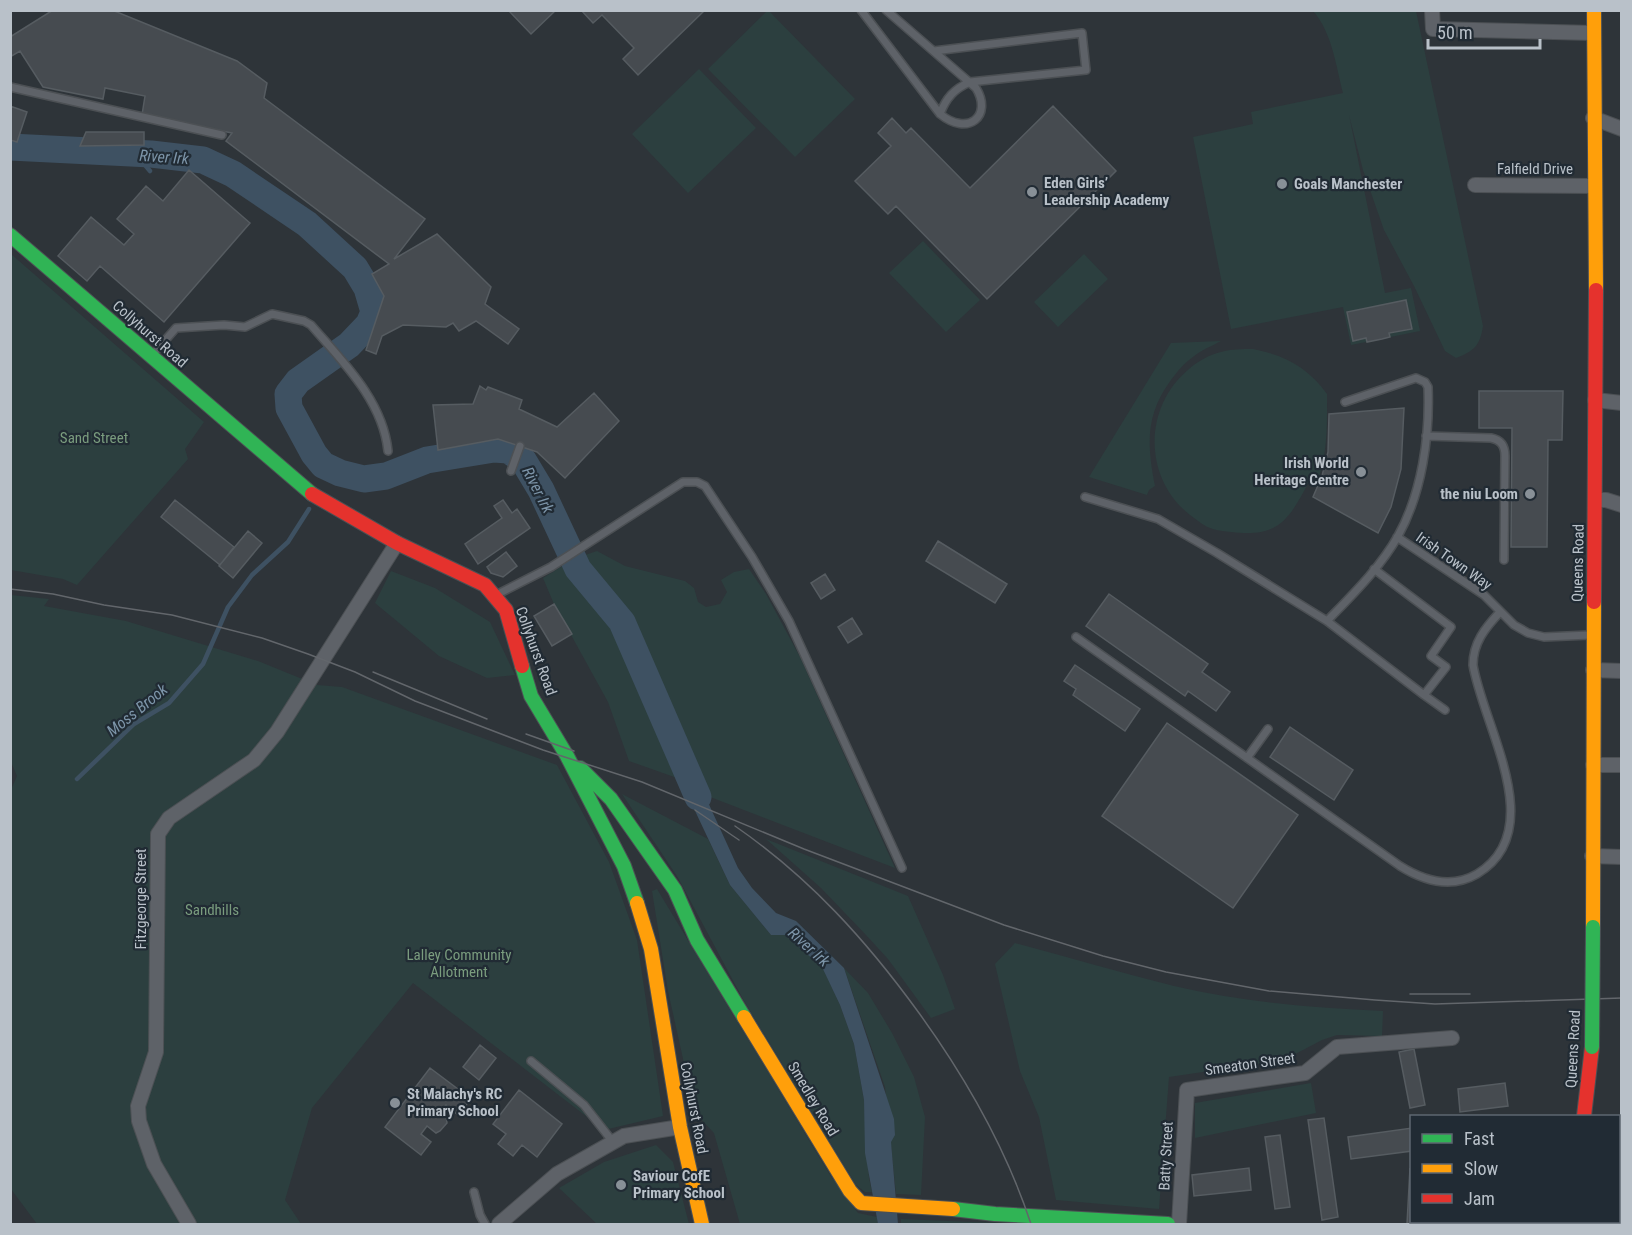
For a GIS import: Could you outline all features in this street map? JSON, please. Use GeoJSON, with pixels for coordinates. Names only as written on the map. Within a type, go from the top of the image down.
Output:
{"type":"FeatureCollection","features":[{"type":"Feature","properties":{"kind":"main road","name":"Queens Road"},"geometry":{"type":"LineString","coordinates":[[1584,1115],[1592,1047],[1596,500],[1594,10]]}},
{"type":"Feature","properties":{"kind":"main road","name":"Collyhurst Road"},"geometry":{"type":"LineString","coordinates":[[10,235],[309,492],[398,543],[485,585],[506,610],[531,696],[567,756],[624,866],[651,949],[680,1127],[702,1224]]}},
{"type":"Feature","properties":{"kind":"main road","name":"Smedley Road"},"geometry":{"type":"LineString","coordinates":[[567,756],[611,799],[675,890],[697,940],[850,1191],[861,1203],[995,1214],[1168,1224]]}},
{"type":"Feature","properties":{"kind":"street"},"geometry":{"type":"LineString","coordinates":[[1432,10],[1433,29],[1593,33]]}},
{"type":"Feature","properties":{"kind":"street"},"geometry":{"type":"LineString","coordinates":[[1593,118],[1622,129]]}},
{"type":"Feature","properties":{"kind":"street","name":"Falfield Drive"},"geometry":{"type":"LineString","coordinates":[[1475,184],[1595,186]]}},
{"type":"Feature","properties":{"kind":"street"},"geometry":{"type":"LineString","coordinates":[[1595,400],[1622,403]]}},
{"type":"Feature","properties":{"kind":"street"},"geometry":{"type":"LineString","coordinates":[[1596,500],[1606,500],[1622,506]]}},
{"type":"Feature","properties":{"kind":"street","name":"Fitzgeorge Street"},"geometry":{"type":"LineString","coordinates":[[189,1224],[154,1164],[139,1121],[138,1106],[156,1052],[158,834],[162,825],[169,818],[254,759],[277,732],[398,543]]}},
{"type":"Feature","properties":{"kind":"street"},"geometry":{"type":"LineString","coordinates":[[1593,670],[1622,671]]}},
{"type":"Feature","properties":{"kind":"street"},"geometry":{"type":"LineString","coordinates":[[1593,765],[1622,765]]}},
{"type":"Feature","properties":{"kind":"street"},"geometry":{"type":"LineString","coordinates":[[1592,856],[1622,857]]}},
{"type":"Feature","properties":{"kind":"street","name":"Smeaton Street"},"geometry":{"type":"LineString","coordinates":[[1187,1090],[1305,1073],[1337,1047],[1452,1038]]}},
{"type":"Feature","properties":{"kind":"street","name":"Batty Street"},"geometry":{"type":"LineString","coordinates":[[1179,1224],[1187,1090]]}},
{"type":"Feature","properties":{"kind":"street"},"geometry":{"type":"LineString","coordinates":[[499,1224],[557,1174],[624,1136],[680,1127]]}},
{"type":"Feature","properties":{"kind":"lane"},"geometry":{"type":"LineString","coordinates":[[861,10],[940,114],[963,125],[973,122],[980,112],[981,96],[970,82],[886,10]]}},
{"type":"Feature","properties":{"kind":"lane"},"geometry":{"type":"LineString","coordinates":[[934,51],[1082,33],[1086,70],[970,82],[947,98],[940,114]]}},
{"type":"Feature","properties":{"kind":"lane"},"geometry":{"type":"LineString","coordinates":[[10,87],[222,135]]}},
{"type":"Feature","properties":{"kind":"lane"},"geometry":{"type":"LineString","coordinates":[[151,356],[176,328],[224,325],[245,327],[272,314],[304,321],[311,325],[355,376],[380,416],[387,433],[388,452]]}},
{"type":"Feature","properties":{"kind":"lane"},"geometry":{"type":"LineString","coordinates":[[1327,621],[1374,569],[1397,537],[1414,497],[1420,474],[1426,436],[1428,387],[1421,378],[1416,378],[1345,402]]}},
{"type":"Feature","properties":{"kind":"lane"},"geometry":{"type":"LineString","coordinates":[[1426,436],[1491,438],[1502,443],[1505,456],[1504,560]]}},
{"type":"Feature","properties":{"kind":"lane"},"geometry":{"type":"LineString","coordinates":[[511,471],[520,447]]}},
{"type":"Feature","properties":{"kind":"lane"},"geometry":{"type":"LineString","coordinates":[[494,596],[551,567],[684,482],[697,482],[705,486],[752,557],[789,621],[902,868]]}},
{"type":"Feature","properties":{"kind":"lane"},"geometry":{"type":"LineString","coordinates":[[1085,497],[1158,519],[1268,583],[1327,621],[1445,710]]}},
{"type":"Feature","properties":{"kind":"lane","name":"Irish Town Way"},"geometry":{"type":"LineString","coordinates":[[1397,537],[1484,595],[1514,625],[1544,637],[1594,635]]}},
{"type":"Feature","properties":{"kind":"lane"},"geometry":{"type":"LineString","coordinates":[[1374,569],[1451,627],[1431,656],[1446,667],[1424,695]]}},
{"type":"Feature","properties":{"kind":"lane"},"geometry":{"type":"LineString","coordinates":[[1076,638],[1413,874],[1436,882],[1459,881],[1471,877],[1492,863],[1500,853],[1507,839],[1511,815],[1506,777],[1473,665],[1473,654],[1477,642],[1500,612]]}},
{"type":"Feature","properties":{"kind":"lane"},"geometry":{"type":"LineString","coordinates":[[1247,758],[1268,729]]}},
{"type":"Feature","properties":{"kind":"lane"},"geometry":{"type":"LineString","coordinates":[[531,1061],[584,1105],[613,1142]]}},
{"type":"Feature","properties":{"kind":"lane"},"geometry":{"type":"LineString","coordinates":[[474,1192],[480,1215],[485,1224]]}},
{"type":"Feature","properties":{"kind":"green space"},"geometry":{"type":"Polygon","coordinates":[[[768,10],[855,99],[795,157],[708,69],[768,10]]]}},
{"type":"Feature","properties":{"kind":"green space"},"geometry":{"type":"Polygon","coordinates":[[[1313,11],[1416,11],[1483,326],[1475,347],[1456,358],[1445,351],[1384,230],[1363,170],[1349,115],[1385,293],[1411,288],[1420,331],[1351,345],[1343,307],[1231,329],[1193,137],[1253,124],[1251,112],[1343,93],[1329,39],[1313,11]]]}},
{"type":"Feature","properties":{"kind":"green space"},"geometry":{"type":"Polygon","coordinates":[[[699,69],[756,128],[688,193],[632,134],[699,69]]]}},
{"type":"Feature","properties":{"kind":"green space"},"geometry":{"type":"Polygon","coordinates":[[[923,241],[980,300],[946,332],[889,273],[923,241]]]}},
{"type":"Feature","properties":{"kind":"green space","name":"Sand Street"},"geometry":{"type":"Polygon","coordinates":[[[11,254],[204,422],[185,449],[188,459],[77,585],[63,579],[11,570],[11,254]]]}},
{"type":"Feature","properties":{"kind":"green space"},"geometry":{"type":"Polygon","coordinates":[[[1084,254],[1108,279],[1058,327],[1034,302],[1084,254]]]}},
{"type":"Feature","properties":{"kind":"green space"},"geometry":{"type":"Polygon","coordinates":[[[1221,341],[1199,352],[1184,365],[1171,380],[1156,406],[1150,431],[1150,457],[1155,486],[1149,490],[1147,495],[1089,477],[1171,343],[1221,341]]]}},
{"type":"Feature","properties":{"kind":"green space"},"geometry":{"type":"Polygon","coordinates":[[[1253,349],[1295,364],[1312,376],[1327,394],[1323,461],[1317,483],[1310,480],[1296,505],[1281,523],[1261,532],[1218,530],[1207,527],[1190,515],[1175,500],[1164,482],[1157,463],[1155,442],[1157,422],[1163,403],[1174,385],[1192,366],[1221,352],[1253,349]]]}},
{"type":"Feature","properties":{"kind":"green space"},"geometry":{"type":"Polygon","coordinates":[[[597,551],[625,566],[685,581],[694,588],[698,602],[706,607],[720,604],[727,592],[721,580],[734,572],[749,569],[766,594],[800,657],[895,868],[705,795],[650,667],[627,621],[579,557],[597,551]]]}},
{"type":"Feature","properties":{"kind":"green space"},"geometry":{"type":"Polygon","coordinates":[[[567,563],[614,626],[661,725],[680,779],[629,761],[608,702],[554,604],[543,578],[567,563]]]}},
{"type":"Feature","properties":{"kind":"green space"},"geometry":{"type":"Polygon","coordinates":[[[391,571],[435,588],[490,622],[515,675],[487,678],[439,656],[375,603],[391,571]]]}},
{"type":"Feature","properties":{"kind":"green space","name":"Sandhills"},"geometry":{"type":"Polygon","coordinates":[[[11,595],[49,599],[44,606],[126,621],[258,661],[317,685],[342,687],[557,765],[609,862],[637,940],[663,1116],[604,1130],[413,983],[312,1108],[285,1200],[301,1224],[37,1224],[11,1189],[10,792],[17,776],[11,762],[11,595]]]}},
{"type":"Feature","properties":{"kind":"green space"},"geometry":{"type":"Polygon","coordinates":[[[622,794],[708,839],[730,885],[771,935],[785,935],[822,966],[840,1005],[854,1044],[864,1100],[872,1192],[865,1192],[856,1185],[744,1001],[677,876],[622,794]]]}},
{"type":"Feature","properties":{"kind":"green space"},"geometry":{"type":"Polygon","coordinates":[[[766,839],[908,896],[943,975],[955,1009],[931,1018],[888,959],[866,935],[821,888],[766,839]]]}},
{"type":"Feature","properties":{"kind":"green space"},"geometry":{"type":"Polygon","coordinates":[[[657,889],[830,1175],[858,1213],[877,1217],[878,1224],[740,1224],[714,1133],[695,1113],[668,991],[652,891],[657,889]]]}},
{"type":"Feature","properties":{"kind":"green space"},"geometry":{"type":"Polygon","coordinates":[[[1015,943],[1200,992],[1278,1003],[1383,1011],[1382,1036],[1337,1035],[1322,1040],[1284,1060],[1169,1077],[1159,1209],[1056,1200],[1039,1117],[1020,1071],[995,964],[1015,943]]]}},
{"type":"Feature","properties":{"kind":"green space"},"geometry":{"type":"Polygon","coordinates":[[[844,968],[868,993],[892,1033],[914,1077],[925,1117],[921,1195],[896,1194],[885,1087],[844,968]]]}},
{"type":"Feature","properties":{"kind":"green space"},"geometry":{"type":"Polygon","coordinates":[[[1311,1083],[1316,1113],[1195,1138],[1195,1103],[1311,1083]]]}},
{"type":"Feature","properties":{"kind":"green space","name":"Saviour CofE Primary School"},"geometry":{"type":"Polygon","coordinates":[[[656,1145],[673,1162],[689,1224],[597,1224],[559,1188],[604,1162],[656,1145]]]}},
{"type":"Feature","properties":{"kind":"green space"},"geometry":{"type":"Polygon","coordinates":[[[901,1219],[996,1223],[997,1224],[901,1224],[901,1219]]]}},
{"type":"Feature","properties":{"kind":"water"},"geometry":{"type":"Polygon","coordinates":[[[674,760],[691,765],[738,868],[752,888],[776,913],[796,921],[844,968],[894,1119],[895,1135],[891,1142],[898,1224],[878,1224],[865,1153],[864,1100],[854,1044],[840,1005],[822,967],[785,935],[771,935],[730,885],[680,779],[674,760]]]}},
{"type":"Feature","properties":{"kind":"building"},"geometry":{"type":"Polygon","coordinates":[[[53,10],[112,10],[237,61],[267,83],[264,98],[425,219],[394,259],[437,234],[491,287],[485,304],[519,329],[508,344],[476,321],[459,331],[453,323],[446,327],[403,325],[382,336],[376,354],[366,350],[384,296],[372,274],[389,264],[226,141],[232,133],[142,115],[145,96],[105,88],[103,99],[43,87],[20,51],[10,57],[10,37],[53,10]]]}},
{"type":"Feature","properties":{"kind":"building"},"geometry":{"type":"Polygon","coordinates":[[[508,10],[556,10],[531,34],[508,10]]]}},
{"type":"Feature","properties":{"kind":"building"},"geometry":{"type":"Polygon","coordinates":[[[581,10],[705,10],[638,75],[623,59],[634,48],[602,15],[593,23],[581,10]]]}},
{"type":"Feature","properties":{"kind":"building"},"geometry":{"type":"Polygon","coordinates":[[[10,106],[27,112],[17,142],[10,140],[10,106]]]}},
{"type":"Feature","properties":{"kind":"building"},"geometry":{"type":"Polygon","coordinates":[[[1053,106],[1116,171],[987,299],[896,206],[888,214],[855,181],[891,146],[878,133],[892,118],[906,133],[911,128],[970,188],[1053,106]]]}},
{"type":"Feature","properties":{"kind":"building"},"geometry":{"type":"Polygon","coordinates":[[[86,132],[144,132],[144,145],[80,146],[86,132]]]}},
{"type":"Feature","properties":{"kind":"building"},"geometry":{"type":"Polygon","coordinates":[[[189,170],[250,223],[164,322],[100,266],[87,281],[58,256],[91,217],[124,245],[134,234],[117,219],[146,186],[163,201],[189,170]]]}},
{"type":"Feature","properties":{"kind":"building"},"geometry":{"type":"Polygon","coordinates":[[[1406,300],[1412,329],[1389,333],[1390,337],[1382,339],[1367,342],[1366,338],[1353,341],[1347,312],[1406,300]]]}},
{"type":"Feature","properties":{"kind":"building"},"geometry":{"type":"Polygon","coordinates":[[[480,386],[486,390],[488,387],[522,400],[519,409],[557,427],[594,393],[619,421],[565,478],[537,452],[498,439],[438,450],[433,405],[473,404],[480,386]]]}},
{"type":"Feature","properties":{"kind":"building","name":"the niu Loom"},"geometry":{"type":"Polygon","coordinates":[[[1479,391],[1563,391],[1562,440],[1548,440],[1547,547],[1511,547],[1512,428],[1479,428],[1479,391]]]}},
{"type":"Feature","properties":{"kind":"building","name":"Irish World Heritage Centre"},"geometry":{"type":"Polygon","coordinates":[[[1404,408],[1401,469],[1391,507],[1378,533],[1313,497],[1322,476],[1328,452],[1329,414],[1404,408]]]}},
{"type":"Feature","properties":{"kind":"building"},"geometry":{"type":"Polygon","coordinates":[[[175,500],[234,547],[220,565],[161,517],[175,500]]]}},
{"type":"Feature","properties":{"kind":"building"},"geometry":{"type":"Polygon","coordinates":[[[503,500],[512,513],[517,509],[530,528],[478,564],[465,544],[502,518],[494,506],[503,500]]]}},
{"type":"Feature","properties":{"kind":"building"},"geometry":{"type":"Polygon","coordinates":[[[248,531],[262,543],[233,578],[219,566],[248,531]]]}},
{"type":"Feature","properties":{"kind":"building"},"geometry":{"type":"Polygon","coordinates":[[[938,541],[1007,584],[995,603],[926,561],[938,541]]]}},
{"type":"Feature","properties":{"kind":"building"},"geometry":{"type":"Polygon","coordinates":[[[506,552],[517,566],[503,577],[491,573],[487,567],[506,552]]]}},
{"type":"Feature","properties":{"kind":"building"},"geometry":{"type":"Polygon","coordinates":[[[825,574],[835,590],[821,599],[811,583],[825,574]]]}},
{"type":"Feature","properties":{"kind":"building"},"geometry":{"type":"Polygon","coordinates":[[[1109,594],[1208,664],[1202,672],[1230,692],[1216,711],[1188,691],[1185,696],[1086,626],[1109,594]]]}},
{"type":"Feature","properties":{"kind":"building"},"geometry":{"type":"Polygon","coordinates":[[[554,604],[572,634],[552,646],[534,616],[554,604]]]}},
{"type":"Feature","properties":{"kind":"building"},"geometry":{"type":"Polygon","coordinates":[[[852,618],[862,634],[848,643],[838,627],[852,618]]]}},
{"type":"Feature","properties":{"kind":"building"},"geometry":{"type":"Polygon","coordinates":[[[1075,665],[1140,709],[1125,731],[1073,695],[1076,689],[1064,681],[1075,665]]]}},
{"type":"Feature","properties":{"kind":"building"},"geometry":{"type":"Polygon","coordinates":[[[1167,723],[1298,815],[1233,908],[1102,816],[1167,723]]]}},
{"type":"Feature","properties":{"kind":"building"},"geometry":{"type":"Polygon","coordinates":[[[1290,727],[1353,770],[1334,800],[1270,757],[1290,727]]]}},
{"type":"Feature","properties":{"kind":"building"},"geometry":{"type":"Polygon","coordinates":[[[480,1045],[496,1058],[479,1080],[463,1067],[480,1045]]]}},
{"type":"Feature","properties":{"kind":"building"},"geometry":{"type":"Polygon","coordinates":[[[1414,1049],[1425,1105],[1410,1108],[1399,1052],[1414,1049]]]}},
{"type":"Feature","properties":{"kind":"building"},"geometry":{"type":"Polygon","coordinates":[[[430,1068],[471,1099],[458,1115],[446,1105],[440,1112],[446,1116],[447,1123],[440,1131],[436,1133],[427,1126],[421,1134],[431,1142],[421,1155],[385,1127],[430,1068]]]}},
{"type":"Feature","properties":{"kind":"building"},"geometry":{"type":"Polygon","coordinates":[[[1505,1083],[1508,1106],[1460,1112],[1458,1089],[1505,1083]]]}},
{"type":"Feature","properties":{"kind":"building"},"geometry":{"type":"Polygon","coordinates":[[[519,1090],[562,1124],[537,1157],[522,1145],[513,1156],[498,1144],[506,1134],[493,1124],[519,1090]]]}},
{"type":"Feature","properties":{"kind":"building"},"geometry":{"type":"Polygon","coordinates":[[[1324,1118],[1338,1217],[1322,1220],[1308,1120],[1324,1118]]]}},
{"type":"Feature","properties":{"kind":"building"},"geometry":{"type":"Polygon","coordinates":[[[1410,1128],[1410,1151],[1351,1159],[1348,1137],[1410,1128]]]}},
{"type":"Feature","properties":{"kind":"building"},"geometry":{"type":"Polygon","coordinates":[[[1280,1135],[1290,1207],[1275,1209],[1265,1137],[1280,1135]]]}},
{"type":"Feature","properties":{"kind":"building"},"geometry":{"type":"Polygon","coordinates":[[[1249,1168],[1251,1190],[1194,1196],[1192,1175],[1249,1168]]]}},
{"type":"Feature","properties":{"kind":"building"},"geometry":{"type":"Polygon","coordinates":[[[1410,1168],[1410,1223],[1422,1224],[1407,1224],[1410,1168]]]}},
{"type":"Feature","properties":{"kind":"building"},"geometry":{"type":"Polygon","coordinates":[[[1620,1196],[1622,1196],[1622,1224],[1604,1224],[1620,1223],[1620,1196]]]}},
{"type":"Feature","properties":{"kind":"waterway","name":"River Irk"},"geometry":{"type":"LineString","coordinates":[[10,147],[151,154],[203,160],[233,174],[307,224],[355,268],[367,288],[374,312],[369,324],[349,345],[298,381],[288,394],[289,408],[314,454],[323,465],[340,473],[364,479],[386,476],[427,460],[494,449],[508,450],[523,460],[541,490],[578,569],[622,622],[698,797]]}},
{"type":"Feature","properties":{"kind":"waterway","name":"Moss Brook"},"geometry":{"type":"LineString","coordinates":[[135,153],[150,171]]}},
{"type":"Feature","properties":{"kind":"waterway","name":"Moss Brook"},"geometry":{"type":"LineString","coordinates":[[77,779],[134,724],[169,703],[203,664],[228,607],[252,575],[288,542],[309,509]]}},
{"type":"Feature","properties":{"kind":"tram line"},"geometry":{"type":"LineString","coordinates":[[10,589],[53,594],[104,605],[172,615],[262,638],[355,672],[415,701],[543,750],[642,782],[804,849],[1004,925],[1103,956],[1166,972],[1269,991],[1435,1004],[1622,998]]}},
{"type":"Feature","properties":{"kind":"tram line"},"geometry":{"type":"LineString","coordinates":[[373,672],[487,719]]}},
{"type":"Feature","properties":{"kind":"tram line"},"geometry":{"type":"LineString","coordinates":[[526,734],[574,751]]}},
{"type":"Feature","properties":{"kind":"tram line"},"geometry":{"type":"LineString","coordinates":[[695,810],[739,840]]}},
{"type":"Feature","properties":{"kind":"tram line"},"geometry":{"type":"LineString","coordinates":[[735,826],[788,867],[812,889],[857,935],[899,986],[953,1063],[983,1114],[1010,1168],[1031,1224]]}},
{"type":"Feature","properties":{"kind":"tram line"},"geometry":{"type":"LineString","coordinates":[[1410,994],[1470,994]]}},
{"type":"Feature","properties":{"kind":"traffic: fast"},"geometry":{"type":"LineString","coordinates":[[10,235],[312,494]]}},
{"type":"Feature","properties":{"kind":"traffic: fast"},"geometry":{"type":"LineString","coordinates":[[522,666],[531,696],[567,756],[624,866],[637,903]]}},
{"type":"Feature","properties":{"kind":"traffic: fast"},"geometry":{"type":"LineString","coordinates":[[580,768],[611,799],[675,890],[697,940],[744,1017]]}},
{"type":"Feature","properties":{"kind":"traffic: fast"},"geometry":{"type":"LineString","coordinates":[[1592,1047],[1593,927]]}},
{"type":"Feature","properties":{"kind":"traffic: fast"},"geometry":{"type":"LineString","coordinates":[[953,1209],[995,1214],[1168,1224]]}},
{"type":"Feature","properties":{"kind":"traffic: slow"},"geometry":{"type":"LineString","coordinates":[[1594,10],[1596,290]]}},
{"type":"Feature","properties":{"kind":"traffic: slow"},"geometry":{"type":"LineString","coordinates":[[1593,927],[1594,602]]}},
{"type":"Feature","properties":{"kind":"traffic: slow"},"geometry":{"type":"LineString","coordinates":[[637,903],[651,949],[680,1127],[702,1224]]}},
{"type":"Feature","properties":{"kind":"traffic: slow"},"geometry":{"type":"LineString","coordinates":[[744,1017],[850,1191],[861,1203],[953,1209]]}},
{"type":"Feature","properties":{"kind":"traffic: jam"},"geometry":{"type":"LineString","coordinates":[[1594,602],[1596,290]]}},
{"type":"Feature","properties":{"kind":"traffic: jam"},"geometry":{"type":"LineString","coordinates":[[312,494],[397,543],[485,585],[506,610],[522,666]]}},
{"type":"Feature","properties":{"kind":"traffic: jam"},"geometry":{"type":"LineString","coordinates":[[1584,1115],[1592,1047]]}},
{"type":"Feature","properties":{"kind":"place","name":"Goals Manchester"},"geometry":{"type":"Point","coordinates":[1282,184]}},
{"type":"Feature","properties":{"kind":"place","name":"Eden Girls’ Leadership Academy"},"geometry":{"type":"Point","coordinates":[1032,192]}},
{"type":"Feature","properties":{"kind":"place","name":"Irish World Heritage Centre"},"geometry":{"type":"Point","coordinates":[1361,472]}},
{"type":"Feature","properties":{"kind":"place","name":"the niu Loom"},"geometry":{"type":"Point","coordinates":[1530,494]}},
{"type":"Feature","properties":{"kind":"place","name":"St Malachy's RC Primary School"},"geometry":{"type":"Point","coordinates":[395,1103]}},
{"type":"Feature","properties":{"kind":"place","name":"Saviour CofE Primary School"},"geometry":{"type":"Point","coordinates":[621,1185]}},
{"type":"Feature","properties":{"kind":"park label","name":"Lalley Community Allotment"},"geometry":{"type":"Point","coordinates":[459,964]}}]}
